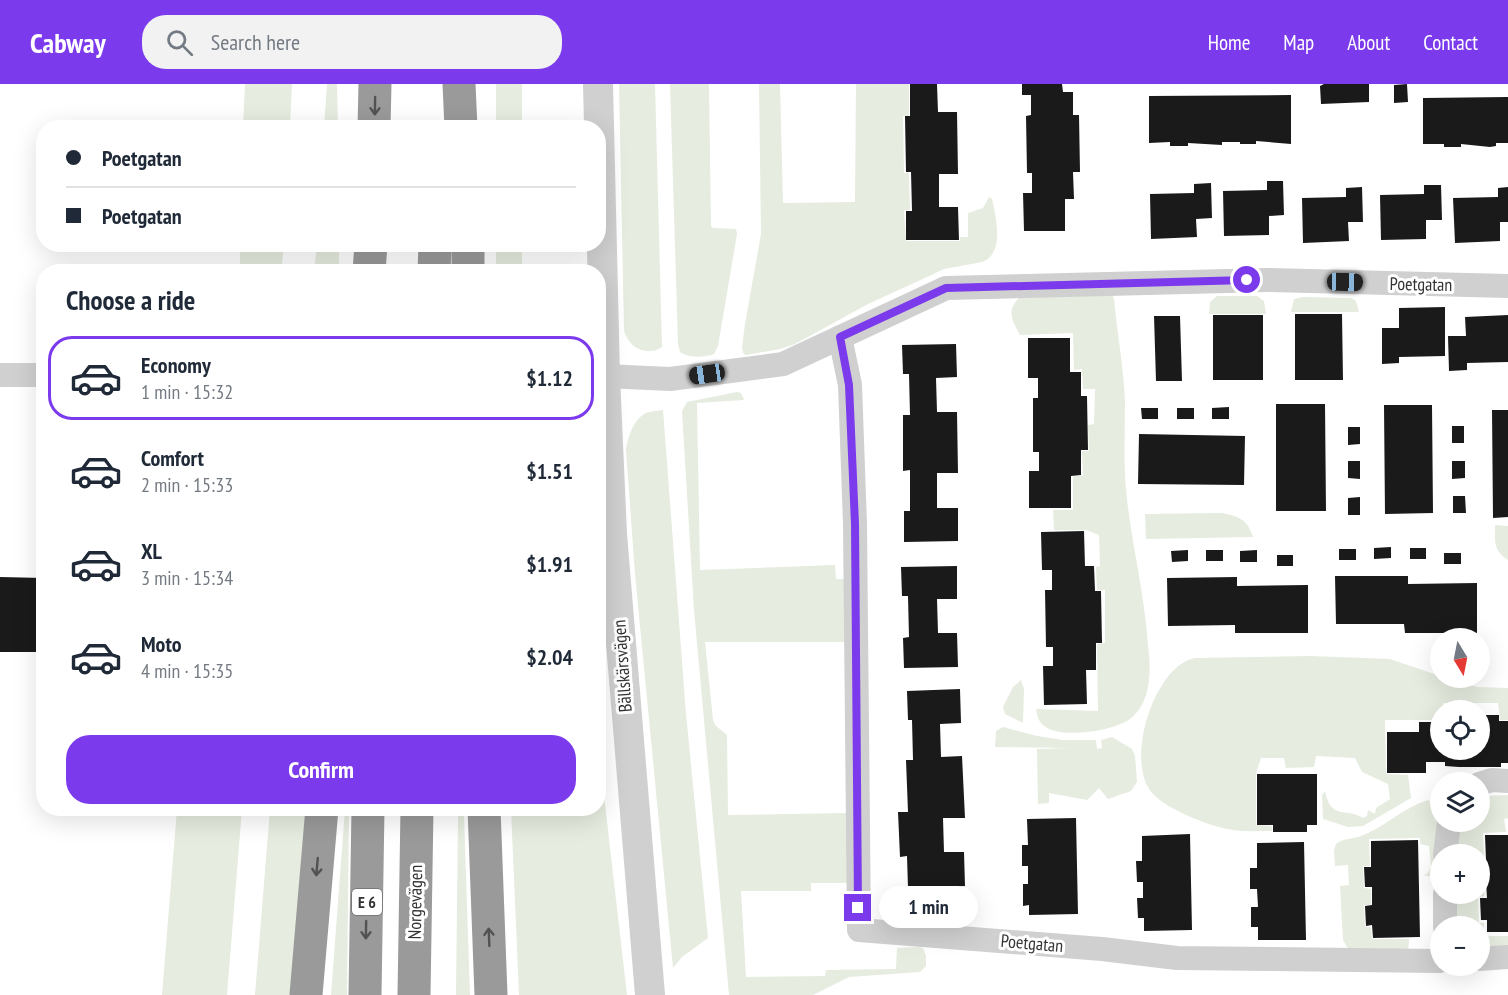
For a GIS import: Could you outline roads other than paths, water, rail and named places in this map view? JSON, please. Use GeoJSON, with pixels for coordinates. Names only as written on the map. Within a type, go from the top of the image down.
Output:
{"type":"FeatureCollection","features":[{"type":"Feature","properties":{"kind":"highway"},"geometry":{"type":"LineString","coordinates":[[374,120],[375,84]]}},
{"type":"Feature","properties":{"kind":"highway"},"geometry":{"type":"LineString","coordinates":[[440,120],[442,84]]}},
{"type":"Feature","properties":{"kind":"highway"},"geometry":{"type":"LineString","coordinates":[[459,84],[461,120]]}},
{"type":"Feature","properties":{"kind":"highway"},"geometry":{"type":"LineString","coordinates":[[306,995],[321,816]]}},
{"type":"Feature","properties":{"kind":"highway","name":"E 6"},"geometry":{"type":"LineString","coordinates":[[365,995],[368,816]]}},
{"type":"Feature","properties":{"kind":"highway","name":"Norgevägen"},"geometry":{"type":"LineString","coordinates":[[414,995],[417,816]]}},
{"type":"Feature","properties":{"kind":"highway"},"geometry":{"type":"LineString","coordinates":[[484,816],[491,995]]}},
{"type":"Feature","properties":{"kind":"street","name":"Bällskärsvägen"},"geometry":{"type":"LineString","coordinates":[[598,84],[599,120]]}},
{"type":"Feature","properties":{"kind":"street","name":"Poetgatan"},"geometry":{"type":"LineString","coordinates":[[606,376],[670,379],[783,364],[946,288],[1268,280],[1508,286]]}},
{"type":"Feature","properties":{"kind":"street","name":"Poetgatan"},"geometry":{"type":"LineString","coordinates":[[840,337],[849,385],[855,524],[859,930],[1102,949],[1177,958],[1430,961]]}},
{"type":"Feature","properties":{"kind":"street"},"geometry":{"type":"LineString","coordinates":[[0,375],[36,375]]}},
{"type":"Feature","properties":{"kind":"street","name":"Bällskärsvägen"},"geometry":{"type":"LineString","coordinates":[[606,416],[612,534],[650,995]]}},
{"type":"Feature","properties":{"kind":"street"},"geometry":{"type":"LineString","coordinates":[[1490,781],[1508,782]]}},
{"type":"Feature","properties":{"kind":"street"},"geometry":{"type":"LineString","coordinates":[[1490,958],[1508,957]]}}]}
